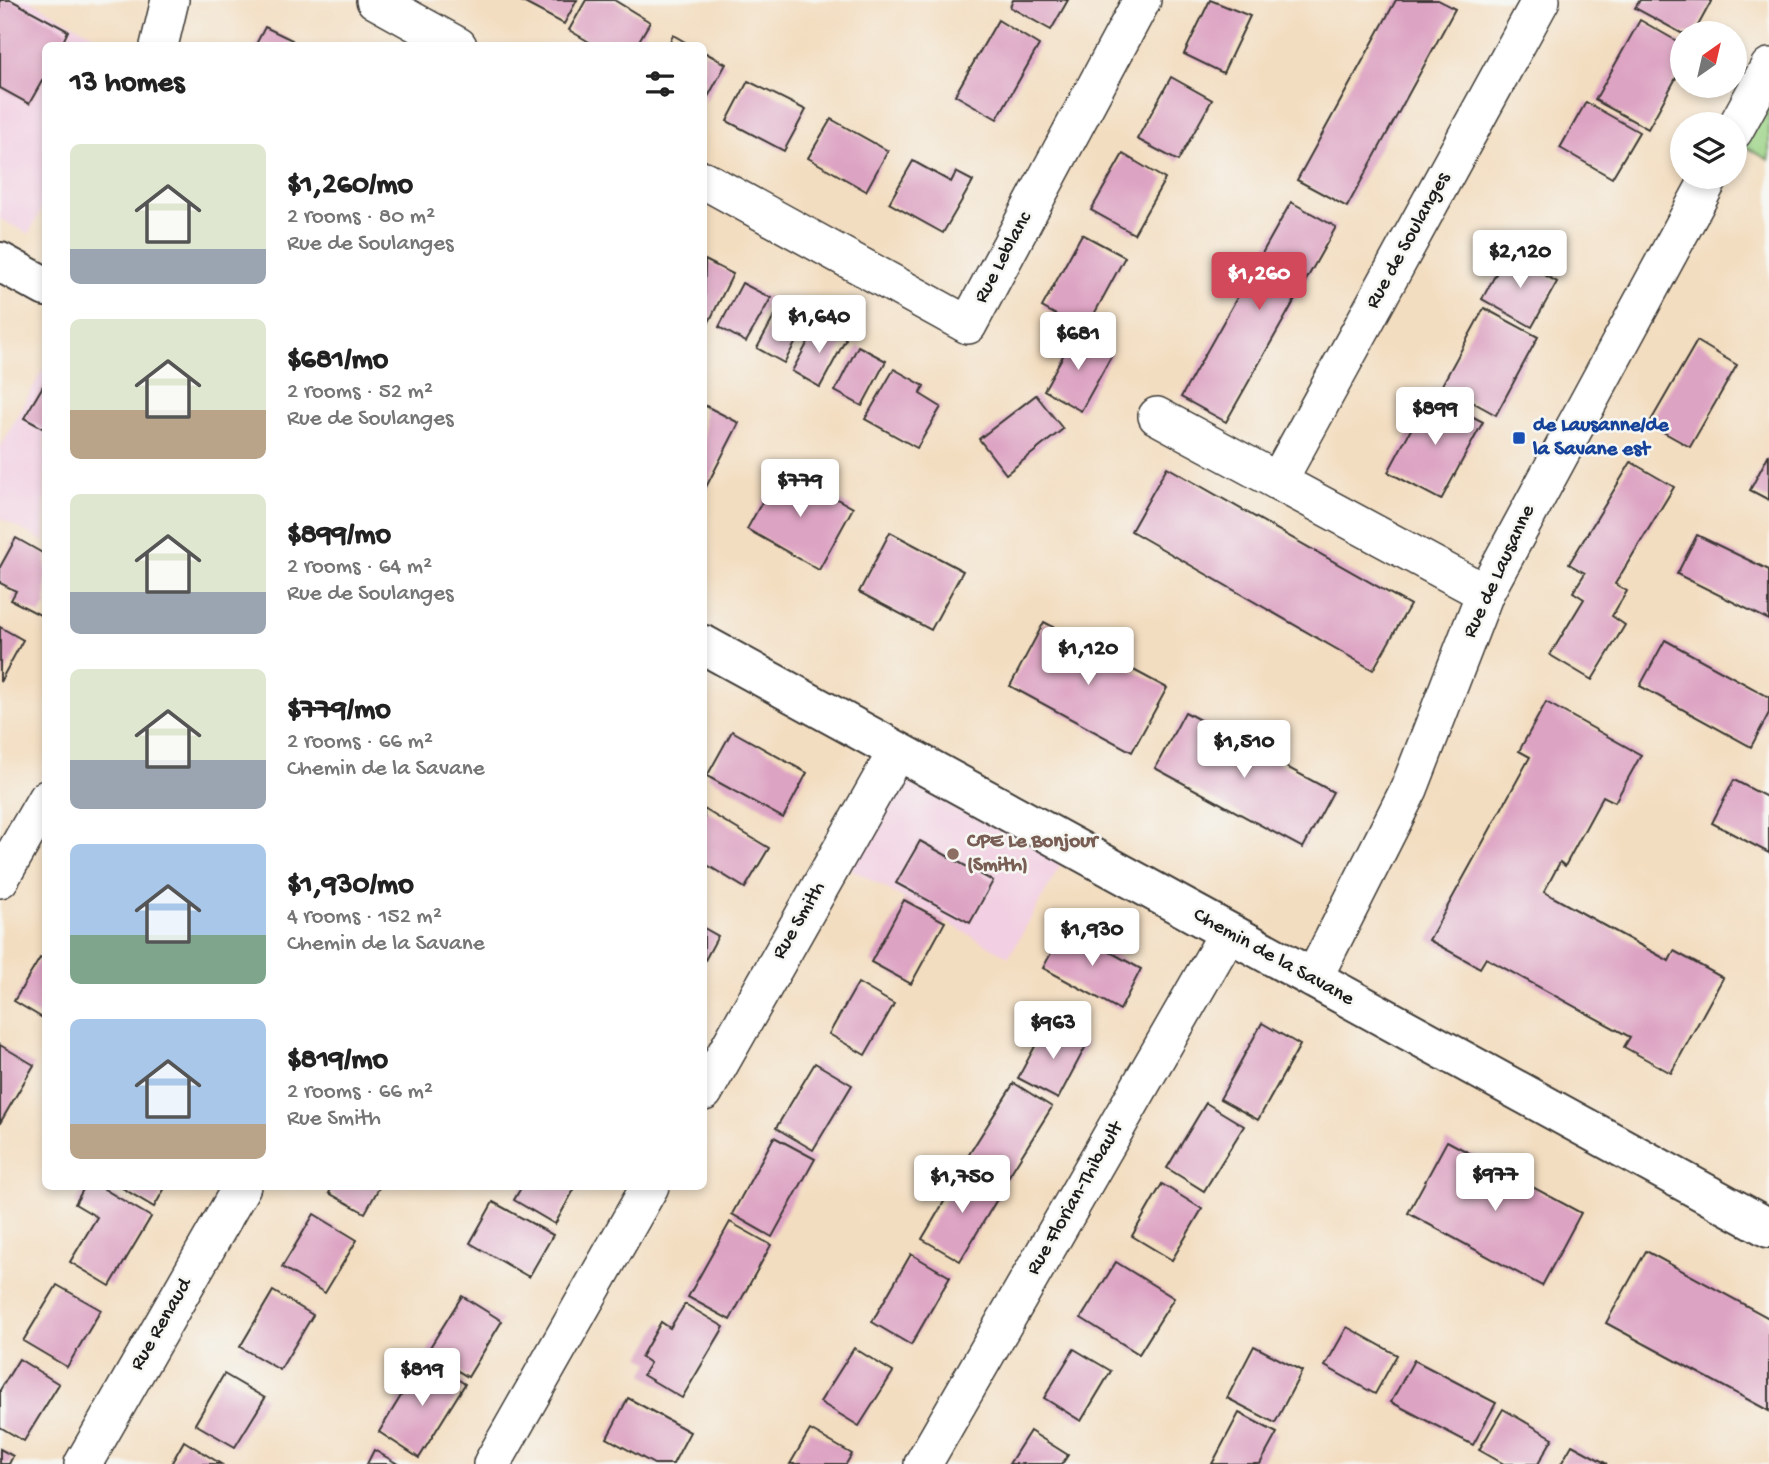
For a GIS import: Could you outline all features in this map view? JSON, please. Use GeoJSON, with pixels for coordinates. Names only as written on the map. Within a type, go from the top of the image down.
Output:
{"type":"FeatureCollection","features":[{"type":"Feature","properties":{"kind":"street"},"geometry":{"type":"LineString","coordinates":[[160,42],[170,0]]}},
{"type":"Feature","properties":{"kind":"street"},"geometry":{"type":"LineString","coordinates":[[375,0],[451,42]]}},
{"type":"Feature","properties":{"kind":"street","name":"Rue Leblanc"},"geometry":{"type":"LineString","coordinates":[[707,182],[968,325],[1142,0]]}},
{"type":"Feature","properties":{"kind":"street","name":"Rue de Soulanges"},"geometry":{"type":"LineString","coordinates":[[1278,481],[1541,0]]}},
{"type":"Feature","properties":{"kind":"street"},"geometry":{"type":"LineString","coordinates":[[1744,112],[1769,67]]}},
{"type":"Feature","properties":{"kind":"street","name":"Rue de Lausanne"},"geometry":{"type":"LineString","coordinates":[[1313,979],[1409,789],[1485,593],[1704,189]]}},
{"type":"Feature","properties":{"kind":"street"},"geometry":{"type":"LineString","coordinates":[[0,262],[42,277]]}},
{"type":"Feature","properties":{"kind":"street"},"geometry":{"type":"LineString","coordinates":[[1157,416],[1485,593]]}},
{"type":"Feature","properties":{"kind":"street","name":"Chemin de la Savane"},"geometry":{"type":"LineString","coordinates":[[707,647],[1769,1228]]}},
{"type":"Feature","properties":{"kind":"street","name":"Rue Smith"},"geometry":{"type":"LineString","coordinates":[[707,1087],[897,751]]}},
{"type":"Feature","properties":{"kind":"street"},"geometry":{"type":"LineString","coordinates":[[0,879],[42,806]]}},
{"type":"Feature","properties":{"kind":"street","name":"Rue Florian-Thibault"},"geometry":{"type":"LineString","coordinates":[[922,1464],[1228,933]]}},
{"type":"Feature","properties":{"kind":"street","name":"Rue Renaud"},"geometry":{"type":"LineString","coordinates":[[83,1464],[240,1190]]}},
{"type":"Feature","properties":{"kind":"street"},"geometry":{"type":"LineString","coordinates":[[492,1464],[648,1190]]}},
{"type":"Feature","properties":{"kind":"shaded area"},"geometry":{"type":"Polygon","coordinates":[[[0,0],[30,0],[107,42],[42,42],[42,209],[29,234],[0,219],[0,0]]]}},
{"type":"Feature","properties":{"kind":"shaded area"},"geometry":{"type":"Polygon","coordinates":[[[42,371],[42,540],[0,518],[0,448],[42,371]]]}},
{"type":"Feature","properties":{"kind":"shaded area","name":"CPE Le Bonjour (Smith)"},"geometry":{"type":"Polygon","coordinates":[[[897,751],[1070,848],[1009,957],[835,860],[897,751]]]}},
{"type":"Feature","properties":{"kind":"green space"},"geometry":{"type":"Polygon","coordinates":[[[1769,67],[1769,160],[1747,148],[1747,114],[1769,67]]]}},
{"type":"Feature","properties":{"kind":"building"},"geometry":{"type":"Polygon","coordinates":[[[0,0],[11,0],[68,31],[63,42],[42,42],[42,81],[29,104],[0,88],[0,0]]]}},
{"type":"Feature","properties":{"kind":"building"},"geometry":{"type":"Polygon","coordinates":[[[519,0],[577,0],[564,24],[519,0]]]}},
{"type":"Feature","properties":{"kind":"building"},"geometry":{"type":"Polygon","coordinates":[[[586,0],[614,0],[650,22],[638,42],[589,42],[569,30],[586,0]]]}},
{"type":"Feature","properties":{"kind":"building"},"geometry":{"type":"Polygon","coordinates":[[[1013,0],[1068,0],[1051,30],[1010,7],[1013,0]]]}},
{"type":"Feature","properties":{"kind":"building"},"geometry":{"type":"Polygon","coordinates":[[[1210,0],[1250,16],[1223,73],[1184,54],[1210,0]]]}},
{"type":"Feature","properties":{"kind":"building"},"geometry":{"type":"Polygon","coordinates":[[[1396,0],[1438,0],[1455,9],[1347,207],[1297,180],[1396,0]]]}},
{"type":"Feature","properties":{"kind":"building"},"geometry":{"type":"Polygon","coordinates":[[[1640,0],[1712,0],[1701,21],[1670,21],[1670,27],[1635,8],[1640,0]]]}},
{"type":"Feature","properties":{"kind":"building"},"geometry":{"type":"Polygon","coordinates":[[[998,20],[1039,45],[997,119],[955,95],[998,20]]]}},
{"type":"Feature","properties":{"kind":"building"},"geometry":{"type":"Polygon","coordinates":[[[1640,20],[1670,37],[1670,89],[1648,129],[1595,100],[1640,20]]]}},
{"type":"Feature","properties":{"kind":"building"},"geometry":{"type":"Polygon","coordinates":[[[265,27],[292,40],[291,42],[257,42],[265,27]]]}},
{"type":"Feature","properties":{"kind":"building"},"geometry":{"type":"Polygon","coordinates":[[[673,35],[685,42],[670,42],[673,35]]]}},
{"type":"Feature","properties":{"kind":"building"},"geometry":{"type":"Polygon","coordinates":[[[707,54],[726,64],[707,99],[707,54]]]}},
{"type":"Feature","properties":{"kind":"building"},"geometry":{"type":"Polygon","coordinates":[[[1171,77],[1212,100],[1178,161],[1137,139],[1171,77]]]}},
{"type":"Feature","properties":{"kind":"building"},"geometry":{"type":"Polygon","coordinates":[[[748,81],[806,110],[784,151],[727,121],[748,81]]]}},
{"type":"Feature","properties":{"kind":"building"},"geometry":{"type":"Polygon","coordinates":[[[1586,102],[1639,132],[1612,178],[1560,148],[1586,102]]]}},
{"type":"Feature","properties":{"kind":"building"},"geometry":{"type":"Polygon","coordinates":[[[831,119],[888,151],[866,191],[808,158],[831,119]]]}},
{"type":"Feature","properties":{"kind":"building"},"geometry":{"type":"Polygon","coordinates":[[[1123,154],[1165,179],[1134,234],[1091,210],[1123,154]]]}},
{"type":"Feature","properties":{"kind":"building"},"geometry":{"type":"Polygon","coordinates":[[[913,161],[951,182],[956,172],[973,181],[943,233],[889,203],[913,161]]]}},
{"type":"Feature","properties":{"kind":"building"},"geometry":{"type":"Polygon","coordinates":[[[1291,202],[1336,227],[1226,422],[1181,397],[1291,202]]]}},
{"type":"Feature","properties":{"kind":"building"},"geometry":{"type":"Polygon","coordinates":[[[1082,234],[1125,257],[1085,331],[1042,307],[1082,234]]]}},
{"type":"Feature","properties":{"kind":"building"},"geometry":{"type":"Polygon","coordinates":[[[1507,254],[1557,282],[1532,327],[1482,299],[1507,254]]]}},
{"type":"Feature","properties":{"kind":"building"},"geometry":{"type":"Polygon","coordinates":[[[707,261],[733,274],[707,324],[707,261]]]}},
{"type":"Feature","properties":{"kind":"building"},"geometry":{"type":"Polygon","coordinates":[[[742,283],[771,298],[746,342],[719,327],[742,283]]]}},
{"type":"Feature","properties":{"kind":"building"},"geometry":{"type":"Polygon","coordinates":[[[782,302],[810,317],[784,363],[757,348],[782,302]]]}},
{"type":"Feature","properties":{"kind":"building"},"geometry":{"type":"Polygon","coordinates":[[[1484,308],[1538,337],[1496,415],[1442,385],[1484,308]]]}},
{"type":"Feature","properties":{"kind":"building"},"geometry":{"type":"Polygon","coordinates":[[[818,324],[846,339],[820,387],[792,371],[818,324]]]}},
{"type":"Feature","properties":{"kind":"building"},"geometry":{"type":"Polygon","coordinates":[[[1075,334],[1112,355],[1081,411],[1044,390],[1075,334]]]}},
{"type":"Feature","properties":{"kind":"building"},"geometry":{"type":"Polygon","coordinates":[[[1697,341],[1737,365],[1690,447],[1649,424],[1697,341]]]}},
{"type":"Feature","properties":{"kind":"building"},"geometry":{"type":"Polygon","coordinates":[[[858,346],[886,361],[862,406],[835,391],[858,346]]]}},
{"type":"Feature","properties":{"kind":"building"},"geometry":{"type":"Polygon","coordinates":[[[894,369],[924,386],[920,394],[941,407],[917,448],[865,419],[894,369]]]}},
{"type":"Feature","properties":{"kind":"building"},"geometry":{"type":"Polygon","coordinates":[[[42,388],[42,428],[24,418],[42,388]]]}},
{"type":"Feature","properties":{"kind":"building"},"geometry":{"type":"Polygon","coordinates":[[[1430,394],[1483,422],[1441,500],[1388,472],[1430,394]]]}},
{"type":"Feature","properties":{"kind":"building"},"geometry":{"type":"Polygon","coordinates":[[[1036,395],[1063,429],[1006,474],[979,439],[1036,395]]]}},
{"type":"Feature","properties":{"kind":"building"},"geometry":{"type":"Polygon","coordinates":[[[707,407],[739,423],[707,485],[707,407]]]}},
{"type":"Feature","properties":{"kind":"building"},"geometry":{"type":"Polygon","coordinates":[[[1769,454],[1769,500],[1750,490],[1769,454]]]}},
{"type":"Feature","properties":{"kind":"building"},"geometry":{"type":"Polygon","coordinates":[[[1631,462],[1674,487],[1615,584],[1627,591],[1612,616],[1625,625],[1592,680],[1550,655],[1584,599],[1573,592],[1585,573],[1569,564],[1631,462]]]}},
{"type":"Feature","properties":{"kind":"building"},"geometry":{"type":"Polygon","coordinates":[[[1167,467],[1410,605],[1373,670],[1131,531],[1167,467]]]}},
{"type":"Feature","properties":{"kind":"building"},"geometry":{"type":"Polygon","coordinates":[[[781,468],[853,508],[819,570],[747,529],[781,468]]]}},
{"type":"Feature","properties":{"kind":"building"},"geometry":{"type":"Polygon","coordinates":[[[890,532],[963,571],[931,630],[859,592],[890,532]]]}},
{"type":"Feature","properties":{"kind":"building"},"geometry":{"type":"Polygon","coordinates":[[[1697,535],[1769,570],[1769,620],[1677,574],[1697,535]]]}},
{"type":"Feature","properties":{"kind":"building"},"geometry":{"type":"Polygon","coordinates":[[[16,538],[42,553],[40,615],[11,600],[16,591],[0,583],[0,567],[16,538]]]}},
{"type":"Feature","properties":{"kind":"building"},"geometry":{"type":"Polygon","coordinates":[[[1044,622],[1167,688],[1132,752],[1010,686],[1044,622]]]}},
{"type":"Feature","properties":{"kind":"building"},"geometry":{"type":"Polygon","coordinates":[[[0,627],[23,640],[0,682],[0,627]]]}},
{"type":"Feature","properties":{"kind":"building"},"geometry":{"type":"Polygon","coordinates":[[[1665,640],[1769,697],[1769,713],[1751,747],[1640,686],[1665,640]]]}},
{"type":"Feature","properties":{"kind":"building"},"geometry":{"type":"Polygon","coordinates":[[[1546,702],[1641,755],[1615,802],[1603,796],[1565,866],[1560,862],[1544,892],[1669,961],[1674,951],[1723,978],[1671,1073],[1624,1047],[1630,1037],[1486,958],[1480,968],[1429,940],[1530,757],[1519,751],[1546,702]]]}},
{"type":"Feature","properties":{"kind":"building"},"geometry":{"type":"Polygon","coordinates":[[[1185,712],[1333,792],[1303,848],[1155,768],[1185,712]]]}},
{"type":"Feature","properties":{"kind":"building"},"geometry":{"type":"Polygon","coordinates":[[[732,731],[807,773],[783,818],[707,776],[732,731]]]}},
{"type":"Feature","properties":{"kind":"building"},"geometry":{"type":"Polygon","coordinates":[[[1734,780],[1769,798],[1769,853],[1712,823],[1734,780]]]}},
{"type":"Feature","properties":{"kind":"building"},"geometry":{"type":"Polygon","coordinates":[[[707,811],[769,848],[745,888],[707,865],[707,811]]]}},
{"type":"Feature","properties":{"kind":"building"},"geometry":{"type":"Polygon","coordinates":[[[920,841],[993,881],[970,923],[896,883],[920,841]]]}},
{"type":"Feature","properties":{"kind":"building"},"geometry":{"type":"Polygon","coordinates":[[[904,900],[945,922],[911,984],[871,962],[904,900]]]}},
{"type":"Feature","properties":{"kind":"building"},"geometry":{"type":"Polygon","coordinates":[[[1065,927],[1141,969],[1120,1010],[1043,968],[1065,927]]]}},
{"type":"Feature","properties":{"kind":"building"},"geometry":{"type":"Polygon","coordinates":[[[707,930],[718,936],[707,956],[707,930]]]}},
{"type":"Feature","properties":{"kind":"building"},"geometry":{"type":"Polygon","coordinates":[[[40,958],[42,959],[42,1018],[14,1001],[40,958]]]}},
{"type":"Feature","properties":{"kind":"building"},"geometry":{"type":"Polygon","coordinates":[[[858,983],[894,1004],[865,1055],[829,1034],[858,983]]]}},
{"type":"Feature","properties":{"kind":"building"},"geometry":{"type":"Polygon","coordinates":[[[1048,1022],[1087,1044],[1058,1099],[1018,1078],[1048,1022]]]}},
{"type":"Feature","properties":{"kind":"building"},"geometry":{"type":"Polygon","coordinates":[[[1262,1023],[1300,1045],[1258,1120],[1220,1099],[1262,1023]]]}},
{"type":"Feature","properties":{"kind":"building"},"geometry":{"type":"Polygon","coordinates":[[[0,1045],[34,1065],[0,1123],[0,1045]]]}},
{"type":"Feature","properties":{"kind":"building"},"geometry":{"type":"Polygon","coordinates":[[[815,1063],[852,1085],[813,1150],[776,1128],[815,1063]]]}},
{"type":"Feature","properties":{"kind":"building"},"geometry":{"type":"Polygon","coordinates":[[[1014,1083],[1052,1107],[1007,1179],[968,1156],[1014,1083]]]}},
{"type":"Feature","properties":{"kind":"building"},"geometry":{"type":"Polygon","coordinates":[[[1206,1103],[1244,1126],[1204,1191],[1167,1168],[1206,1103]]]}},
{"type":"Feature","properties":{"kind":"building"},"geometry":{"type":"Polygon","coordinates":[[[774,1137],[815,1159],[772,1237],[732,1214],[774,1137]]]}},
{"type":"Feature","properties":{"kind":"building"},"geometry":{"type":"Polygon","coordinates":[[[1447,1141],[1581,1213],[1542,1286],[1408,1213],[1447,1141]]]}},
{"type":"Feature","properties":{"kind":"building"},"geometry":{"type":"Polygon","coordinates":[[[964,1168],[1002,1191],[960,1261],[922,1239],[964,1168]]]}},
{"type":"Feature","properties":{"kind":"building"},"geometry":{"type":"Polygon","coordinates":[[[1162,1184],[1202,1209],[1172,1260],[1132,1236],[1162,1184]]]}},
{"type":"Feature","properties":{"kind":"building"},"geometry":{"type":"Polygon","coordinates":[[[83,1190],[106,1190],[151,1217],[110,1286],[70,1262],[97,1217],[75,1204],[83,1190]]]}},
{"type":"Feature","properties":{"kind":"building"},"geometry":{"type":"Polygon","coordinates":[[[126,1190],[164,1190],[154,1207],[126,1190]]]}},
{"type":"Feature","properties":{"kind":"building"},"geometry":{"type":"Polygon","coordinates":[[[331,1190],[378,1190],[365,1213],[329,1193],[331,1190]]]}},
{"type":"Feature","properties":{"kind":"building"},"geometry":{"type":"Polygon","coordinates":[[[520,1190],[574,1190],[555,1224],[514,1200],[520,1190]]]}},
{"type":"Feature","properties":{"kind":"building"},"geometry":{"type":"Polygon","coordinates":[[[493,1202],[553,1235],[529,1277],[470,1243],[493,1202]]]}},
{"type":"Feature","properties":{"kind":"building"},"geometry":{"type":"Polygon","coordinates":[[[314,1214],[357,1240],[325,1293],[282,1267],[314,1214]]]}},
{"type":"Feature","properties":{"kind":"building"},"geometry":{"type":"Polygon","coordinates":[[[730,1222],[771,1245],[730,1320],[688,1297],[730,1222]]]}},
{"type":"Feature","properties":{"kind":"building"},"geometry":{"type":"Polygon","coordinates":[[[1646,1251],[1769,1318],[1769,1411],[1606,1323],[1646,1251]]]}},
{"type":"Feature","properties":{"kind":"building"},"geometry":{"type":"Polygon","coordinates":[[[911,1254],[950,1277],[911,1345],[872,1322],[911,1254]]]}},
{"type":"Feature","properties":{"kind":"building"},"geometry":{"type":"Polygon","coordinates":[[[1116,1262],[1174,1298],[1139,1354],[1081,1318],[1116,1262]]]}},
{"type":"Feature","properties":{"kind":"building"},"geometry":{"type":"Polygon","coordinates":[[[57,1285],[101,1310],[67,1367],[23,1341],[57,1285]]]}},
{"type":"Feature","properties":{"kind":"building"},"geometry":{"type":"Polygon","coordinates":[[[273,1291],[313,1315],[280,1370],[240,1347],[273,1291]]]}},
{"type":"Feature","properties":{"kind":"building"},"geometry":{"type":"Polygon","coordinates":[[[462,1296],[502,1321],[468,1377],[427,1352],[462,1296]]]}},
{"type":"Feature","properties":{"kind":"building"},"geometry":{"type":"Polygon","coordinates":[[[685,1304],[724,1327],[682,1398],[643,1375],[650,1363],[641,1357],[661,1322],[670,1328],[685,1304]]]}},
{"type":"Feature","properties":{"kind":"building"},"geometry":{"type":"Polygon","coordinates":[[[1347,1327],[1397,1355],[1375,1394],[1325,1366],[1347,1327]]]}},
{"type":"Feature","properties":{"kind":"building"},"geometry":{"type":"Polygon","coordinates":[[[1254,1346],[1302,1371],[1275,1423],[1227,1398],[1254,1346]]]}},
{"type":"Feature","properties":{"kind":"building"},"geometry":{"type":"Polygon","coordinates":[[[854,1348],[893,1372],[859,1426],[820,1402],[854,1348]]]}},
{"type":"Feature","properties":{"kind":"building"},"geometry":{"type":"Polygon","coordinates":[[[1074,1349],[1111,1371],[1081,1421],[1044,1398],[1074,1349]]]}},
{"type":"Feature","properties":{"kind":"building"},"geometry":{"type":"Polygon","coordinates":[[[424,1358],[465,1384],[419,1458],[379,1432],[424,1358]]]}},
{"type":"Feature","properties":{"kind":"building"},"geometry":{"type":"Polygon","coordinates":[[[19,1359],[59,1384],[24,1441],[0,1427],[0,1390],[19,1359]]]}},
{"type":"Feature","properties":{"kind":"building"},"geometry":{"type":"Polygon","coordinates":[[[1414,1360],[1496,1403],[1473,1445],[1391,1402],[1414,1360]]]}},
{"type":"Feature","properties":{"kind":"building"},"geometry":{"type":"Polygon","coordinates":[[[224,1374],[265,1398],[235,1447],[195,1424],[224,1374]]]}},
{"type":"Feature","properties":{"kind":"building"},"geometry":{"type":"Polygon","coordinates":[[[628,1398],[690,1432],[673,1464],[654,1464],[607,1438],[628,1398]]]}},
{"type":"Feature","properties":{"kind":"building"},"geometry":{"type":"Polygon","coordinates":[[[1503,1409],[1553,1438],[1538,1464],[1504,1464],[1479,1450],[1503,1409]]]}},
{"type":"Feature","properties":{"kind":"building"},"geometry":{"type":"Polygon","coordinates":[[[1239,1413],[1277,1433],[1260,1464],[1212,1464],[1239,1413]]]}},
{"type":"Feature","properties":{"kind":"building"},"geometry":{"type":"Polygon","coordinates":[[[810,1430],[852,1454],[846,1464],[790,1464],[810,1430]]]}},
{"type":"Feature","properties":{"kind":"building"},"geometry":{"type":"Polygon","coordinates":[[[1030,1431],[1068,1455],[1062,1464],[1009,1464],[1030,1431]]]}},
{"type":"Feature","properties":{"kind":"building"},"geometry":{"type":"Polygon","coordinates":[[[184,1441],[221,1464],[171,1464],[184,1441]]]}},
{"type":"Feature","properties":{"kind":"building"},"geometry":{"type":"Polygon","coordinates":[[[1572,1445],[1607,1464],[1561,1464],[1572,1445]]]}},
{"type":"Feature","properties":{"kind":"building"},"geometry":{"type":"Polygon","coordinates":[[[0,1449],[13,1456],[9,1464],[0,1464],[0,1449]]]}},
{"type":"Feature","properties":{"kind":"building"},"geometry":{"type":"Polygon","coordinates":[[[374,1450],[398,1464],[367,1464],[374,1450]]]}},
{"type":"Feature","properties":{"kind":"place","name":"de Lausanne/de la Savane est"},"geometry":{"type":"Point","coordinates":[1519,438]}},
{"type":"Feature","properties":{"kind":"place","name":"CPE Le Bonjour (Smith)"},"geometry":{"type":"Point","coordinates":[953,854]}}]}
